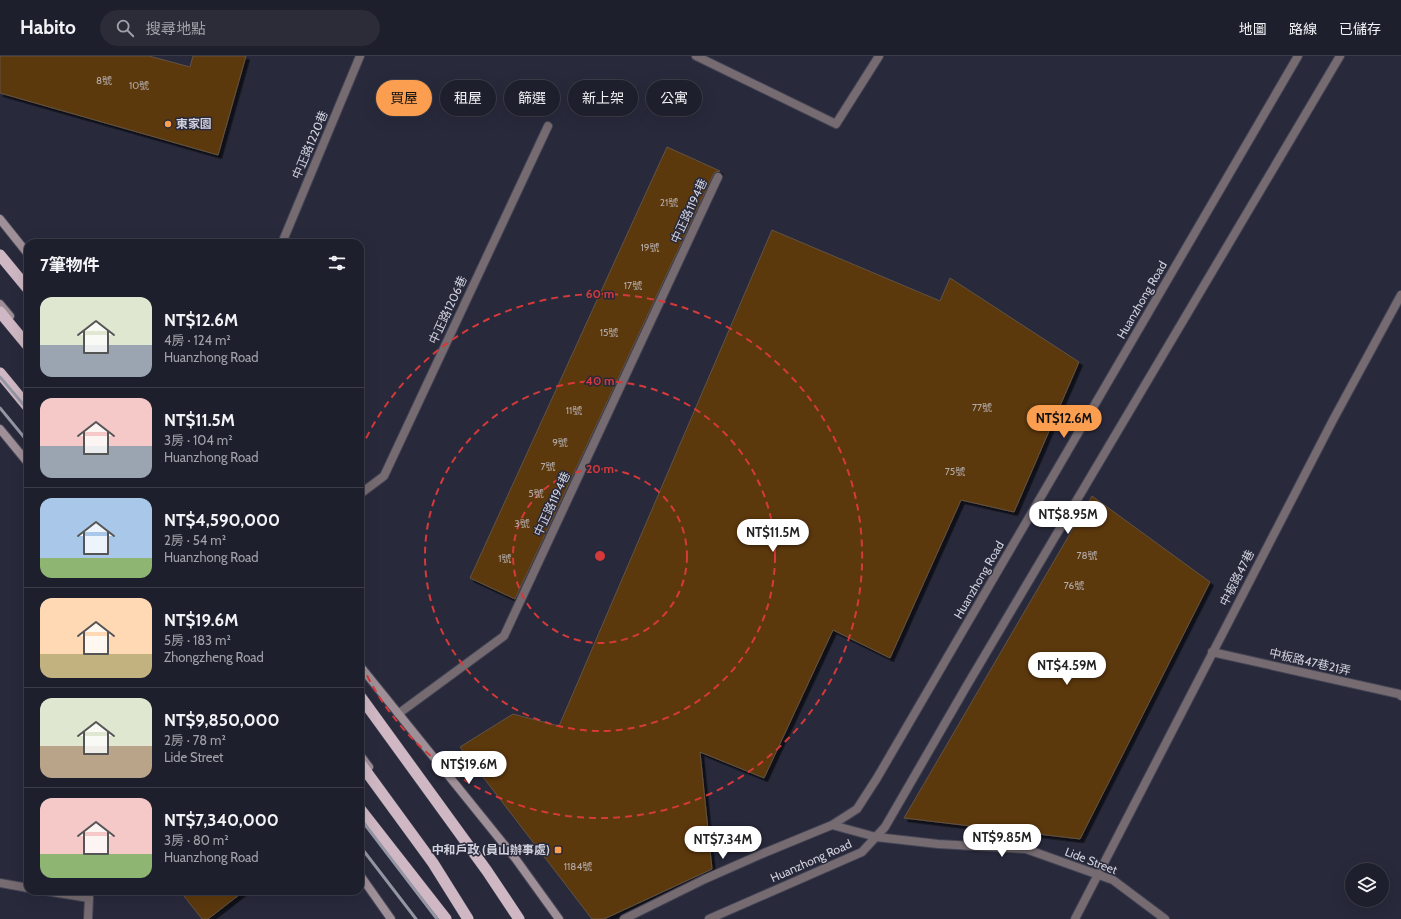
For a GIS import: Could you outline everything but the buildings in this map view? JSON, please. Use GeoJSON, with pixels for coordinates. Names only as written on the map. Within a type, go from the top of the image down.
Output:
{"type":"FeatureCollection","features":[{"type":"Feature","properties":{"kind":"highway"},"geometry":{"type":"LineString","coordinates":[[0,254],[24,284]]}},
{"type":"Feature","properties":{"kind":"highway"},"geometry":{"type":"LineString","coordinates":[[0,312],[24,341]]}},
{"type":"Feature","properties":{"kind":"highway"},"geometry":{"type":"LineString","coordinates":[[0,373],[24,402]]}},
{"type":"Feature","properties":{"kind":"highway"},"geometry":{"type":"LineString","coordinates":[[364,702],[487,871],[519,919]]}},
{"type":"Feature","properties":{"kind":"highway"},"geometry":{"type":"LineString","coordinates":[[364,768],[433,863],[468,919]]}},
{"type":"Feature","properties":{"kind":"highway"},"geometry":{"type":"LineString","coordinates":[[364,814],[446,919]]}},
{"type":"Feature","properties":{"kind":"main road"},"geometry":{"type":"LineString","coordinates":[[0,219],[24,249]]}},
{"type":"Feature","properties":{"kind":"main road"},"geometry":{"type":"LineString","coordinates":[[0,304],[24,333]]}},
{"type":"Feature","properties":{"kind":"main road"},"geometry":{"type":"LineString","coordinates":[[0,428],[24,458]]}},
{"type":"Feature","properties":{"kind":"main road"},"geometry":{"type":"LineString","coordinates":[[364,671],[515,858],[559,919]]}},
{"type":"Feature","properties":{"kind":"main road"},"geometry":{"type":"LineString","coordinates":[[364,760],[440,864],[472,919]]}},
{"type":"Feature","properties":{"kind":"main road"},"geometry":{"type":"LineString","coordinates":[[364,881],[391,919]]}},
{"type":"Feature","properties":{"kind":"street","name":"中正路1220巷"},"geometry":{"type":"LineString","coordinates":[[284,239],[360,56]]}},
{"type":"Feature","properties":{"kind":"street"},"geometry":{"type":"LineString","coordinates":[[696,56],[836,124],[879,56]]}},
{"type":"Feature","properties":{"kind":"street","name":"Huanzhong Road"},"geometry":{"type":"LineString","coordinates":[[624,919],[711,876],[832,825],[857,809],[877,778],[1298,56]]}},
{"type":"Feature","properties":{"kind":"street","name":"Huanzhong Road"},"geometry":{"type":"LineString","coordinates":[[709,919],[862,852],[885,827],[1340,56]]}},
{"type":"Feature","properties":{"kind":"street","name":"中正路1206巷"},"geometry":{"type":"LineString","coordinates":[[364,491],[384,476],[548,126]]}},
{"type":"Feature","properties":{"kind":"street","name":"中正路1194巷"},"geometry":{"type":"LineString","coordinates":[[398,714],[504,636],[718,177]]}},
{"type":"Feature","properties":{"kind":"street","name":"中板路47巷"},"geometry":{"type":"LineString","coordinates":[[1075,919],[1333,420],[1401,295]]}},
{"type":"Feature","properties":{"kind":"street","name":"中板路47巷21弄"},"geometry":{"type":"LineString","coordinates":[[1212,652],[1399,694],[1401,696]]}},
{"type":"Feature","properties":{"kind":"street","name":"Lide Street"},"geometry":{"type":"LineString","coordinates":[[832,825],[876,837],[938,844],[1026,849],[1113,880],[1165,919]]}},
{"type":"Feature","properties":{"kind":"street"},"geometry":{"type":"LineString","coordinates":[[0,883],[24,887]]}},
{"type":"Feature","properties":{"kind":"street"},"geometry":{"type":"LineString","coordinates":[[71,895],[89,898],[88,919]]}},
{"type":"Feature","properties":{"kind":"railway"},"geometry":{"type":"LineString","coordinates":[[0,377],[24,405]]}},
{"type":"Feature","properties":{"kind":"railway"},"geometry":{"type":"LineString","coordinates":[[0,408],[24,437]]}},
{"type":"Feature","properties":{"kind":"railway"},"geometry":{"type":"LineString","coordinates":[[364,823],[437,919]]}},
{"type":"Feature","properties":{"kind":"railway"},"geometry":{"type":"LineString","coordinates":[[364,851],[416,919]]}},
{"type":"Feature","properties":{"kind":"place","name":"東家園"},"geometry":{"type":"Point","coordinates":[168,124]}},
{"type":"Feature","properties":{"kind":"place","name":"中和戶政 (員山辦事處)"},"geometry":{"type":"Point","coordinates":[558,850]}}]}
